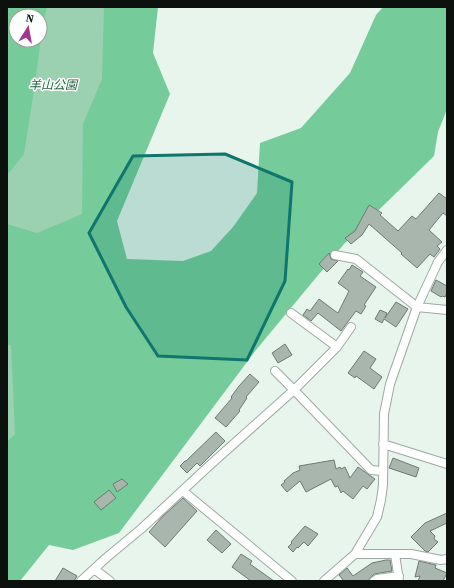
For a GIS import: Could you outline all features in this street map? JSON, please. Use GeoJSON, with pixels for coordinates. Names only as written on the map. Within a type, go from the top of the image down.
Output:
{"type":"FeatureCollection","features":[{"type":"Feature","properties":{"kind":"street"},"geometry":{"type":"LineString","coordinates":[[324,581],[355,554],[377,517],[383,485],[382,470],[384,414],[390,384],[417,307],[438,262],[447,250]]}},
{"type":"Feature","properties":{"kind":"street"},"geometry":{"type":"LineString","coordinates":[[335,255],[356,258],[417,307],[447,310]]}},
{"type":"Feature","properties":{"kind":"street"},"geometry":{"type":"LineString","coordinates":[[291,313],[337,347]]}},
{"type":"Feature","properties":{"kind":"street"},"geometry":{"type":"LineString","coordinates":[[81,581],[141,529],[294,390],[337,347],[351,327]]}},
{"type":"Feature","properties":{"kind":"street"},"geometry":{"type":"LineString","coordinates":[[275,371],[371,470],[382,470]]}},
{"type":"Feature","properties":{"kind":"street"},"geometry":{"type":"LineString","coordinates":[[383,444],[447,464]]}},
{"type":"Feature","properties":{"kind":"street"},"geometry":{"type":"LineString","coordinates":[[182,491],[292,581]]}},
{"type":"Feature","properties":{"kind":"street"},"geometry":{"type":"LineString","coordinates":[[355,554],[411,554],[440,560],[447,559]]}},
{"type":"Feature","properties":{"kind":"street"},"geometry":{"type":"LineString","coordinates":[[374,581],[377,579],[399,579],[395,554]]}},
{"type":"Feature","properties":{"kind":"street"},"geometry":{"type":"LineString","coordinates":[[94,569],[110,581]]}},
{"type":"Feature","properties":{"kind":"highlighted area"},"geometry":{"type":"Polygon","coordinates":[[[225,154],[292,182],[285,281],[247,360],[158,356],[126,307],[89,233],[133,156],[225,154]]]}},
{"type":"Feature","properties":{"kind":"green space","name":"羊山公園"},"geometry":{"type":"Polygon","coordinates":[[[7,7],[108,7],[95,235],[7,515],[7,7]]]}},
{"type":"Feature","properties":{"kind":"green space"},"geometry":{"type":"Polygon","coordinates":[[[7,7],[47,7],[8,8],[8,48],[40,48],[24,154],[9,173],[7,173],[7,7]]]}},
{"type":"Feature","properties":{"kind":"green space"},"geometry":{"type":"Polygon","coordinates":[[[104,7],[158,7],[153,53],[170,94],[117,221],[127,259],[183,261],[211,251],[233,227],[257,193],[260,143],[301,128],[350,73],[376,15],[383,7],[447,7],[447,109],[438,132],[434,156],[344,244],[256,350],[119,533],[73,550],[49,545],[20,581],[7,581],[7,442],[15,434],[11,346],[7,344],[7,224],[37,233],[82,214],[83,124],[102,79],[104,7]]]}},
{"type":"Feature","properties":{"kind":"building"},"geometry":{"type":"Polygon","coordinates":[[[439,193],[447,199],[447,216],[443,213],[429,230],[442,242],[437,246],[440,249],[434,257],[430,254],[417,268],[369,224],[362,235],[351,244],[345,238],[355,231],[369,205],[382,213],[380,215],[398,231],[412,216],[416,219],[439,193]]]}},
{"type":"Feature","properties":{"kind":"building"},"geometry":{"type":"Polygon","coordinates":[[[329,253],[331,259],[338,261],[327,272],[319,264],[329,253]]]}},
{"type":"Feature","properties":{"kind":"building"},"geometry":{"type":"Polygon","coordinates":[[[352,265],[363,272],[360,276],[376,287],[364,305],[366,306],[361,314],[356,311],[341,331],[318,313],[311,321],[303,315],[307,309],[310,311],[319,299],[338,313],[349,291],[338,283],[352,265]]]}},
{"type":"Feature","properties":{"kind":"building"},"geometry":{"type":"Polygon","coordinates":[[[436,280],[447,286],[447,293],[445,297],[441,297],[431,291],[436,280]]]}},
{"type":"Feature","properties":{"kind":"building"},"geometry":{"type":"Polygon","coordinates":[[[396,302],[408,309],[396,327],[384,319],[382,323],[375,319],[380,310],[387,313],[385,318],[396,302]]]}},
{"type":"Feature","properties":{"kind":"building"},"geometry":{"type":"Polygon","coordinates":[[[285,344],[292,355],[278,363],[272,353],[285,344]]]}},
{"type":"Feature","properties":{"kind":"building"},"geometry":{"type":"Polygon","coordinates":[[[364,351],[376,359],[370,368],[382,377],[374,389],[356,376],[355,378],[348,373],[364,351]]]}},
{"type":"Feature","properties":{"kind":"building"},"geometry":{"type":"Polygon","coordinates":[[[250,374],[259,382],[246,397],[247,398],[239,410],[240,411],[226,427],[215,418],[250,374]]]}},
{"type":"Feature","properties":{"kind":"building"},"geometry":{"type":"Polygon","coordinates":[[[216,432],[225,441],[200,466],[197,463],[187,473],[180,466],[216,432]]]}},
{"type":"Feature","properties":{"kind":"building"},"geometry":{"type":"Polygon","coordinates":[[[393,458],[419,468],[416,477],[389,468],[393,458]]]}},
{"type":"Feature","properties":{"kind":"building"},"geometry":{"type":"Polygon","coordinates":[[[334,460],[336,469],[345,467],[350,478],[358,467],[375,479],[367,489],[363,486],[353,499],[343,491],[341,493],[338,486],[335,487],[331,479],[306,492],[300,481],[287,492],[281,485],[293,473],[300,470],[299,466],[334,460]]]}},
{"type":"Feature","properties":{"kind":"building"},"geometry":{"type":"Polygon","coordinates":[[[122,479],[128,484],[117,492],[113,484],[122,479]]]}},
{"type":"Feature","properties":{"kind":"building"},"geometry":{"type":"Polygon","coordinates":[[[109,490],[116,498],[101,510],[94,502],[109,490]]]}},
{"type":"Feature","properties":{"kind":"building"},"geometry":{"type":"Polygon","coordinates":[[[183,498],[197,511],[165,547],[149,532],[163,516],[183,498]]]}},
{"type":"Feature","properties":{"kind":"building"},"geometry":{"type":"Polygon","coordinates":[[[447,513],[447,523],[430,531],[435,536],[434,539],[438,542],[428,552],[425,551],[411,537],[425,523],[447,513]]]}},
{"type":"Feature","properties":{"kind":"building"},"geometry":{"type":"Polygon","coordinates":[[[305,526],[318,534],[308,546],[304,542],[293,552],[288,547],[305,526]]]}},
{"type":"Feature","properties":{"kind":"building"},"geometry":{"type":"Polygon","coordinates":[[[216,530],[231,544],[222,553],[207,540],[216,530]]]}},
{"type":"Feature","properties":{"kind":"building"},"geometry":{"type":"Polygon","coordinates":[[[241,554],[252,561],[250,564],[274,581],[251,581],[232,567],[241,554]]]}},
{"type":"Feature","properties":{"kind":"building"},"geometry":{"type":"Polygon","coordinates":[[[390,560],[392,571],[374,574],[368,581],[344,581],[339,575],[347,568],[353,576],[372,563],[390,560]]]}},
{"type":"Feature","properties":{"kind":"building"},"geometry":{"type":"Polygon","coordinates":[[[419,561],[436,565],[435,568],[447,573],[443,581],[418,581],[420,576],[415,577],[419,561]]]}},
{"type":"Feature","properties":{"kind":"building"},"geometry":{"type":"Polygon","coordinates":[[[63,568],[77,576],[74,581],[55,581],[63,568]]]}}]}
